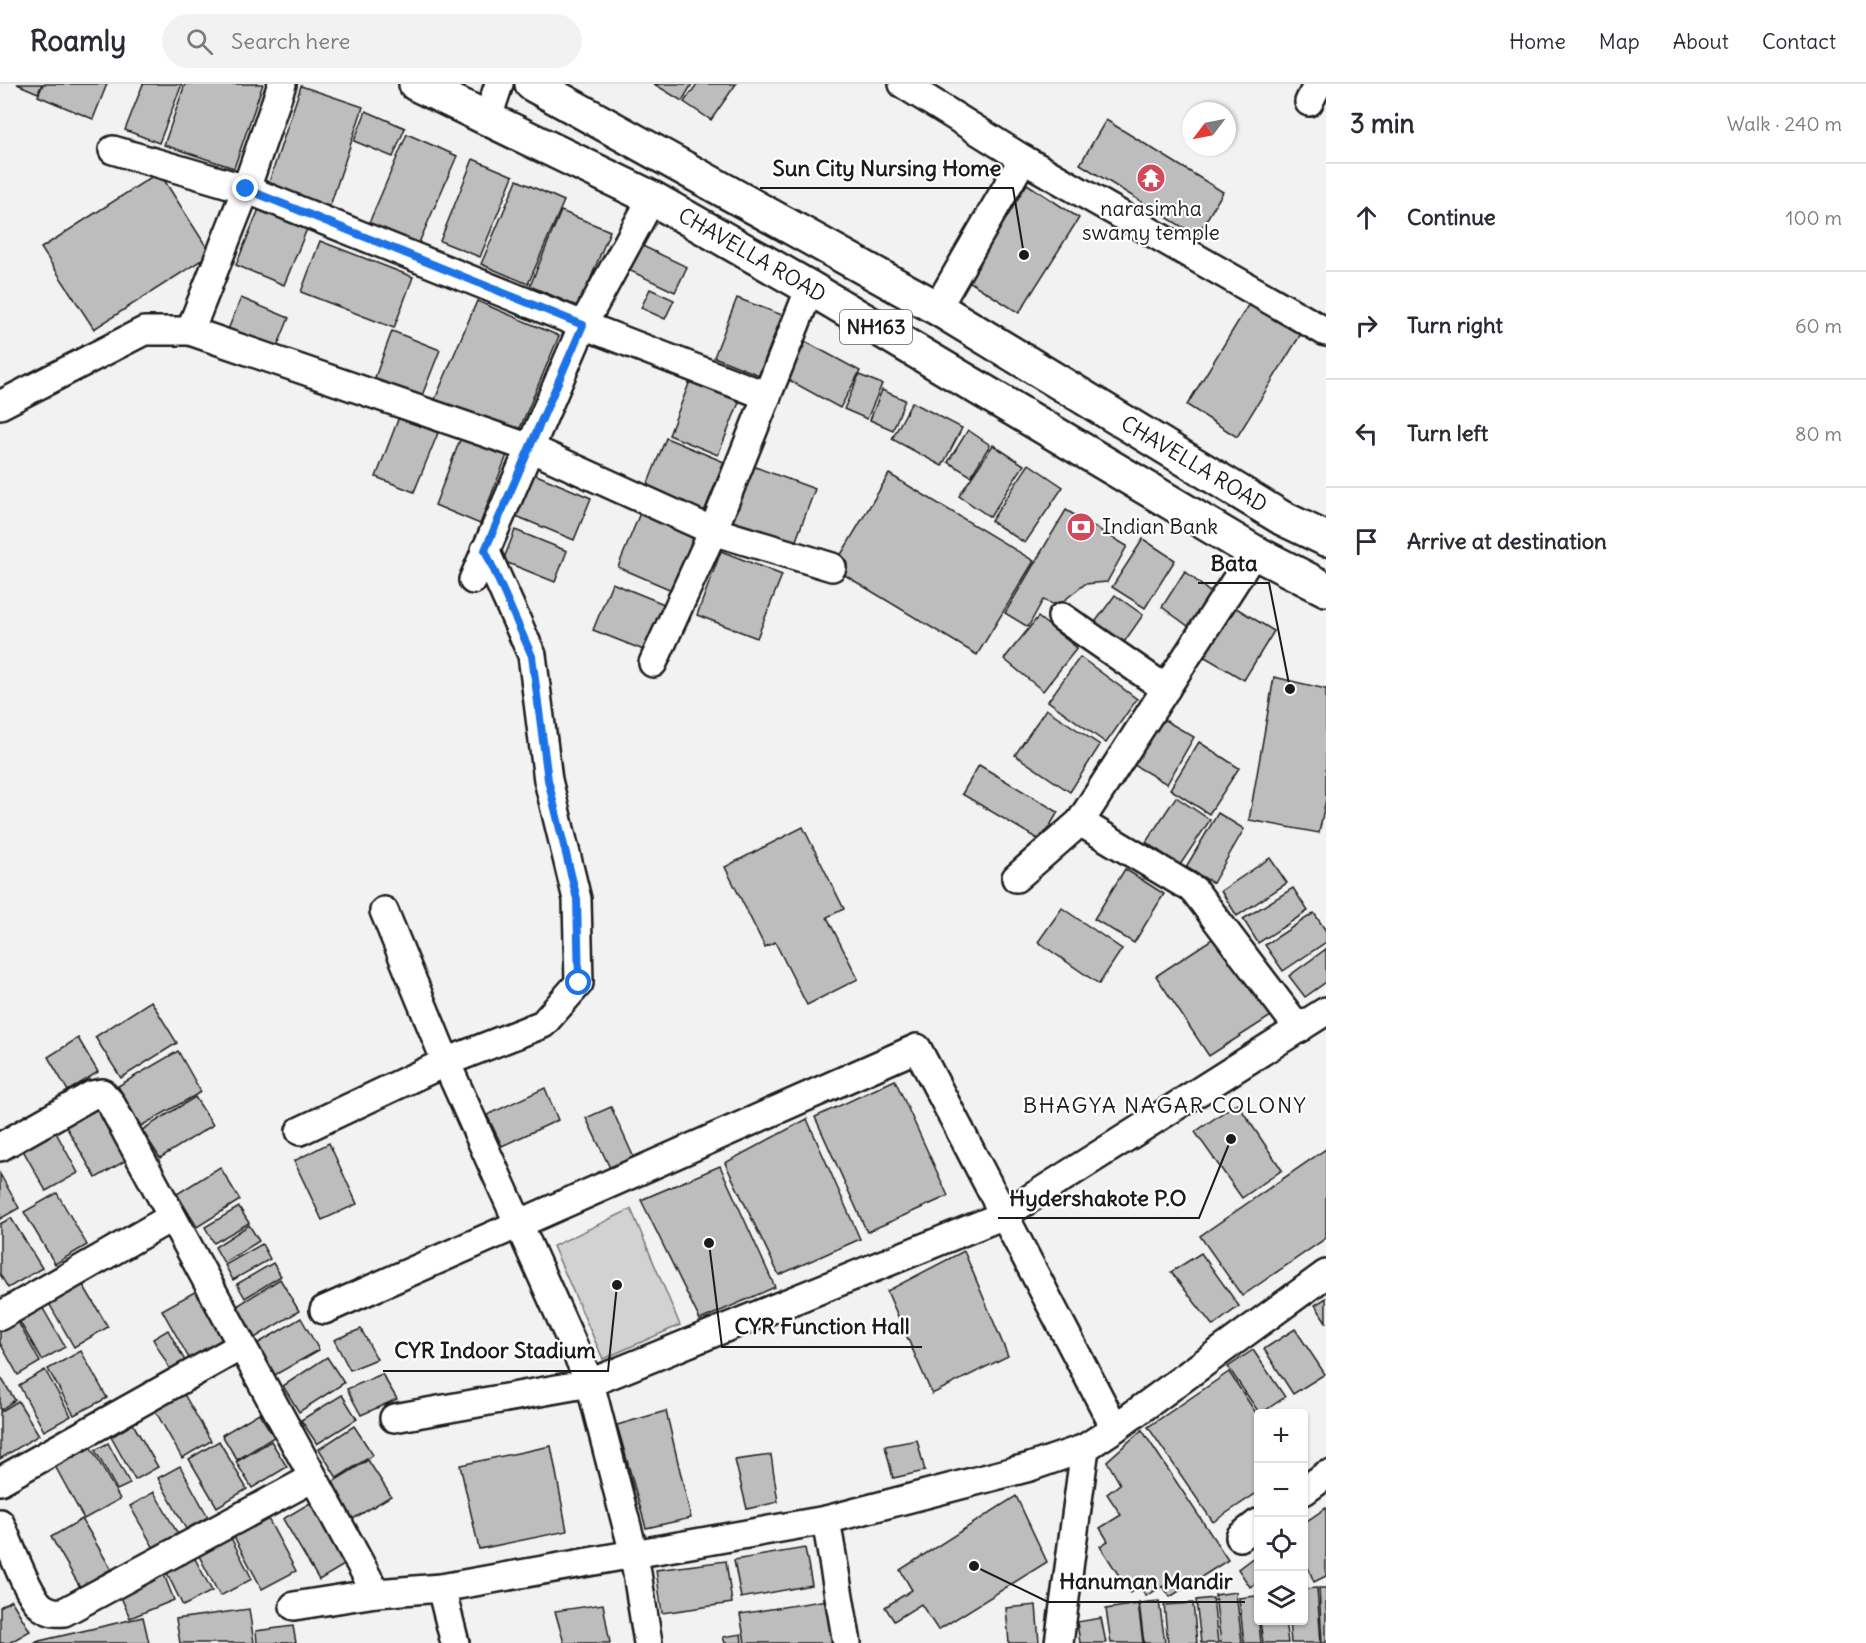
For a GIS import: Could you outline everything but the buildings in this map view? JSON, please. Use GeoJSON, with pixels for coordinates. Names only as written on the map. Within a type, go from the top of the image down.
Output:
{"type":"FeatureCollection","features":[{"type":"Feature","properties":{"kind":"highway","name":"CHAVELLA ROAD"},"geometry":{"type":"LineString","coordinates":[[416,84],[652,198],[810,288],[1254,552],[1326,589]]}},
{"type":"Feature","properties":{"kind":"highway","name":"CHAVELLA ROAD"},"geometry":{"type":"LineString","coordinates":[[532,84],[937,308],[1282,518],[1326,539]]}},
{"type":"Feature","properties":{"kind":"street"},"geometry":{"type":"LineString","coordinates":[[190,331],[246,189],[282,84]]}},
{"type":"Feature","properties":{"kind":"street"},"geometry":{"type":"LineString","coordinates":[[488,117],[499,84]]}},
{"type":"Feature","properties":{"kind":"street"},"geometry":{"type":"LineString","coordinates":[[903,84],[1023,159],[1326,332]]}},
{"type":"Feature","properties":{"kind":"street"},"geometry":{"type":"LineString","coordinates":[[113,150],[246,189],[583,325],[767,396]]}},
{"type":"Feature","properties":{"kind":"street"},"geometry":{"type":"LineString","coordinates":[[937,308],[1023,159]]}},
{"type":"Feature","properties":{"kind":"street"},"geometry":{"type":"LineString","coordinates":[[472,580],[583,325],[652,198]]}},
{"type":"Feature","properties":{"kind":"street"},"geometry":{"type":"LineString","coordinates":[[653,663],[712,531],[810,288]]}},
{"type":"Feature","properties":{"kind":"street"},"geometry":{"type":"LineString","coordinates":[[0,405],[144,331],[190,331],[530,448],[712,531],[832,567]]}},
{"type":"Feature","properties":{"kind":"street"},"geometry":{"type":"LineString","coordinates":[[300,1131],[446,1062],[543,1024],[579,983],[577,899],[548,780],[532,656],[485,550]]}},
{"type":"Feature","properties":{"kind":"street"},"geometry":{"type":"LineString","coordinates":[[1016,878],[1080,822],[1254,552]]}},
{"type":"Feature","properties":{"kind":"street"},"geometry":{"type":"LineString","coordinates":[[1062,617],[1166,689]]}},
{"type":"Feature","properties":{"kind":"street"},"geometry":{"type":"LineString","coordinates":[[1080,822],[1194,890],[1299,1029]]}},
{"type":"Feature","properties":{"kind":"street"},"geometry":{"type":"LineString","coordinates":[[384,911],[446,1062],[590,1383],[634,1554],[648,1643]]}},
{"type":"Feature","properties":{"kind":"street"},"geometry":{"type":"LineString","coordinates":[[394,1418],[590,1383],[1004,1215],[1326,1011]]}},
{"type":"Feature","properties":{"kind":"street"},"geometry":{"type":"LineString","coordinates":[[324,1310],[917,1048],[1115,1428]]}},
{"type":"Feature","properties":{"kind":"street"},"geometry":{"type":"LineString","coordinates":[[0,1147],[92,1095],[102,1093],[110,1102],[376,1593]]}},
{"type":"Feature","properties":{"kind":"street"},"geometry":{"type":"LineString","coordinates":[[0,1316],[172,1217]]}},
{"type":"Feature","properties":{"kind":"street"},"geometry":{"type":"LineString","coordinates":[[294,1606],[376,1593],[441,1588],[826,1520],[1030,1467],[1084,1448],[1115,1428],[1326,1274]]}},
{"type":"Feature","properties":{"kind":"street"},"geometry":{"type":"LineString","coordinates":[[0,1481],[241,1346]]}},
{"type":"Feature","properties":{"kind":"street"},"geometry":{"type":"LineString","coordinates":[[1059,1643],[1084,1448]]}},
{"type":"Feature","properties":{"kind":"street"},"geometry":{"type":"LineString","coordinates":[[1308,1488],[1326,1475]]}},
{"type":"Feature","properties":{"kind":"street"},"geometry":{"type":"LineString","coordinates":[[0,1523],[31,1592],[40,1605],[53,1613],[64,1612],[313,1478]]}},
{"type":"Feature","properties":{"kind":"street"},"geometry":{"type":"LineString","coordinates":[[826,1520],[847,1643]]}},
{"type":"Feature","properties":{"kind":"street"},"geometry":{"type":"LineString","coordinates":[[441,1588],[455,1643]]}},
{"type":"Feature","properties":{"kind":"shaded area"},"geometry":{"type":"Polygon","coordinates":[[[631,1209],[680,1325],[603,1359],[553,1246],[631,1209]]]}},
{"type":"Feature","properties":{"kind":"place","name":"narasimha swamy temple"},"geometry":{"type":"Point","coordinates":[1151,178]}},
{"type":"Feature","properties":{"kind":"place","name":"Sun City Nursing Home"},"geometry":{"type":"Point","coordinates":[1024,255]}},
{"type":"Feature","properties":{"kind":"place","name":"Indian Bank"},"geometry":{"type":"Point","coordinates":[1081,527]}},
{"type":"Feature","properties":{"kind":"place","name":"Bata"},"geometry":{"type":"Point","coordinates":[1290,689]}},
{"type":"Feature","properties":{"kind":"place","name":"Hydershakote P.O"},"geometry":{"type":"Point","coordinates":[1231,1139]}},
{"type":"Feature","properties":{"kind":"place","name":"CYR Function Hall"},"geometry":{"type":"Point","coordinates":[709,1243]}},
{"type":"Feature","properties":{"kind":"place","name":"CYR Indoor Stadium"},"geometry":{"type":"Point","coordinates":[617,1285]}},
{"type":"Feature","properties":{"kind":"place","name":"Hanuman Mandir"},"geometry":{"type":"Point","coordinates":[974,1566]}},
{"type":"Feature","properties":{"kind":"district","name":"BHAGYA NAGAR COLONY"},"geometry":{"type":"Point","coordinates":[1165,1105]}},
{"type":"Feature","properties":{"kind":"route"},"geometry":{"type":"LineString","coordinates":[[246,189],[583,325],[485,550],[532,656],[548,780],[577,899],[579,983]]}}]}
